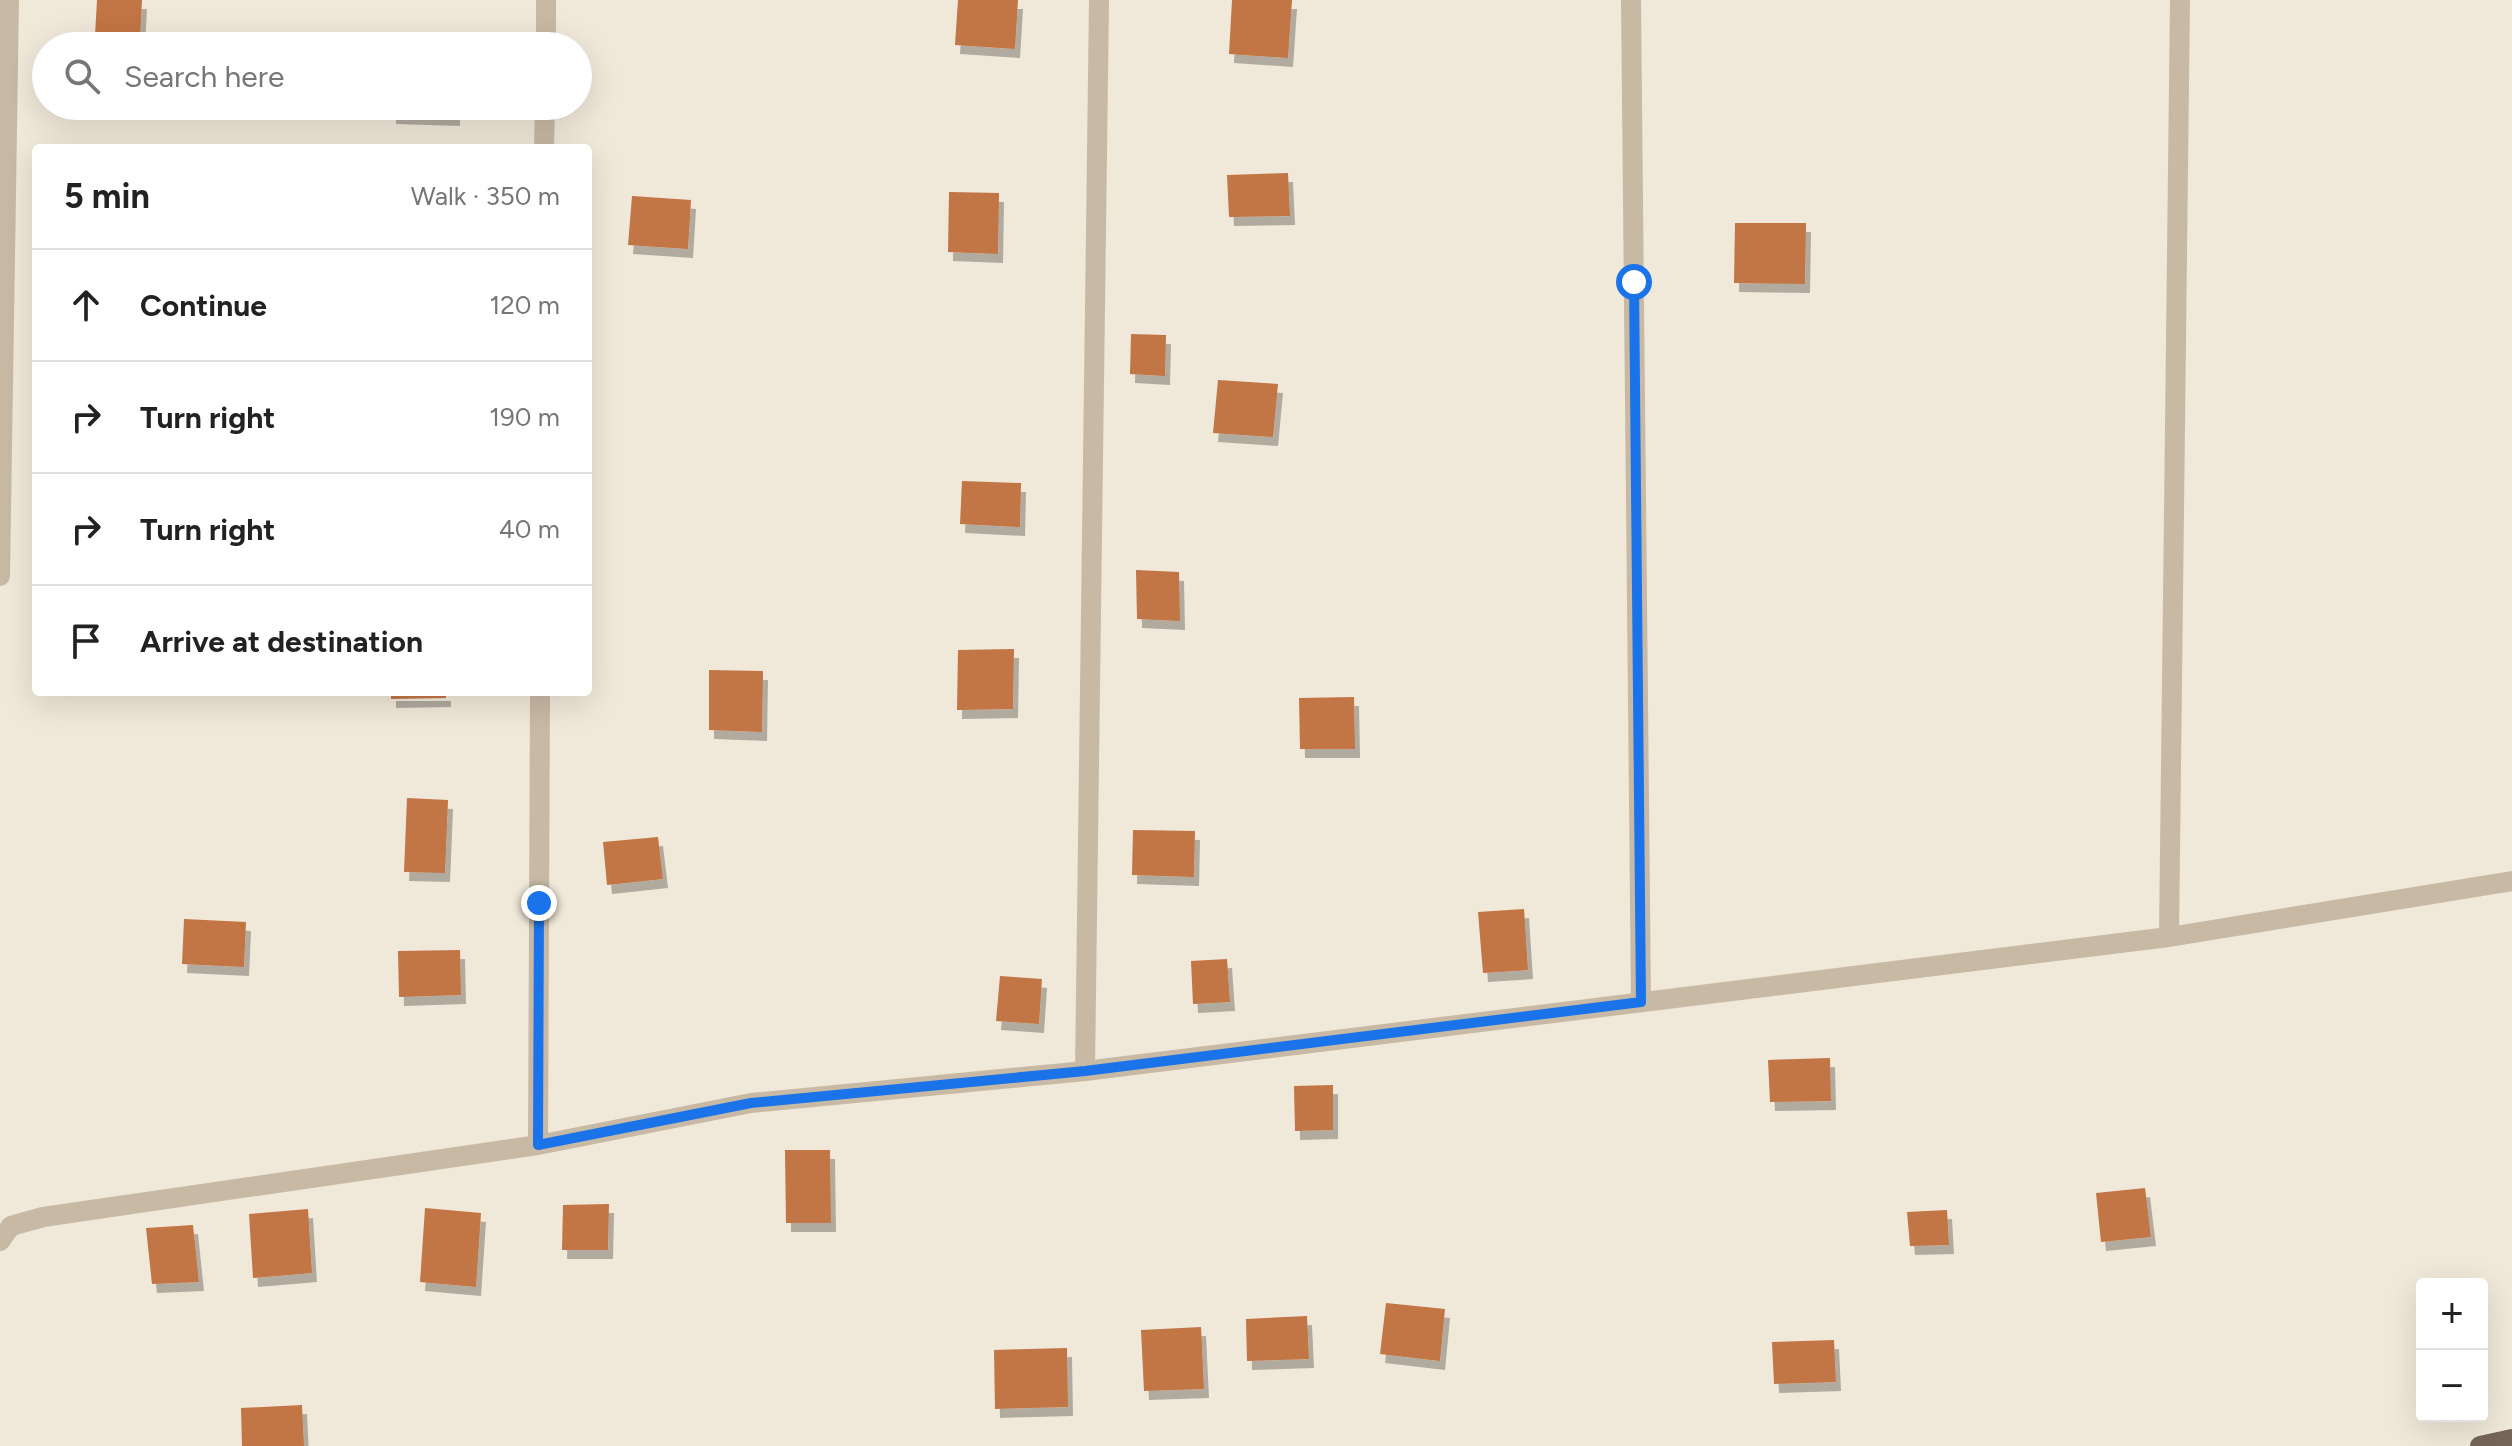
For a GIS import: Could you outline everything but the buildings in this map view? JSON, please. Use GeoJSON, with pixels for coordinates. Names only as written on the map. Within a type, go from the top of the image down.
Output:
{"type":"FeatureCollection","features":[{"type":"Feature","properties":{"kind":"main road"},"geometry":{"type":"LineString","coordinates":[[2480,1446],[2512,1439]]}},
{"type":"Feature","properties":{"kind":"street"},"geometry":{"type":"LineString","coordinates":[[0,576],[9,0]]}},
{"type":"Feature","properties":{"kind":"street"},"geometry":{"type":"LineString","coordinates":[[546,0],[546,32]]}},
{"type":"Feature","properties":{"kind":"street"},"geometry":{"type":"LineString","coordinates":[[1085,1071],[1099,0]]}},
{"type":"Feature","properties":{"kind":"street"},"geometry":{"type":"LineString","coordinates":[[1631,0],[1641,1002]]}},
{"type":"Feature","properties":{"kind":"street"},"geometry":{"type":"LineString","coordinates":[[2169,937],[2180,0]]}},
{"type":"Feature","properties":{"kind":"street"},"geometry":{"type":"LineString","coordinates":[[544,144],[545,120]]}},
{"type":"Feature","properties":{"kind":"street"},"geometry":{"type":"LineString","coordinates":[[538,1145],[540,696]]}},
{"type":"Feature","properties":{"kind":"street"},"geometry":{"type":"LineString","coordinates":[[0,1241],[11,1226],[43,1217],[538,1145],[751,1103],[1085,1071],[2169,937],[2512,881]]}},
{"type":"Feature","properties":{"kind":"route"},"geometry":{"type":"LineString","coordinates":[[539,903],[538,1145],[751,1103],[1085,1071],[1641,1002],[1634,282]]}}]}
